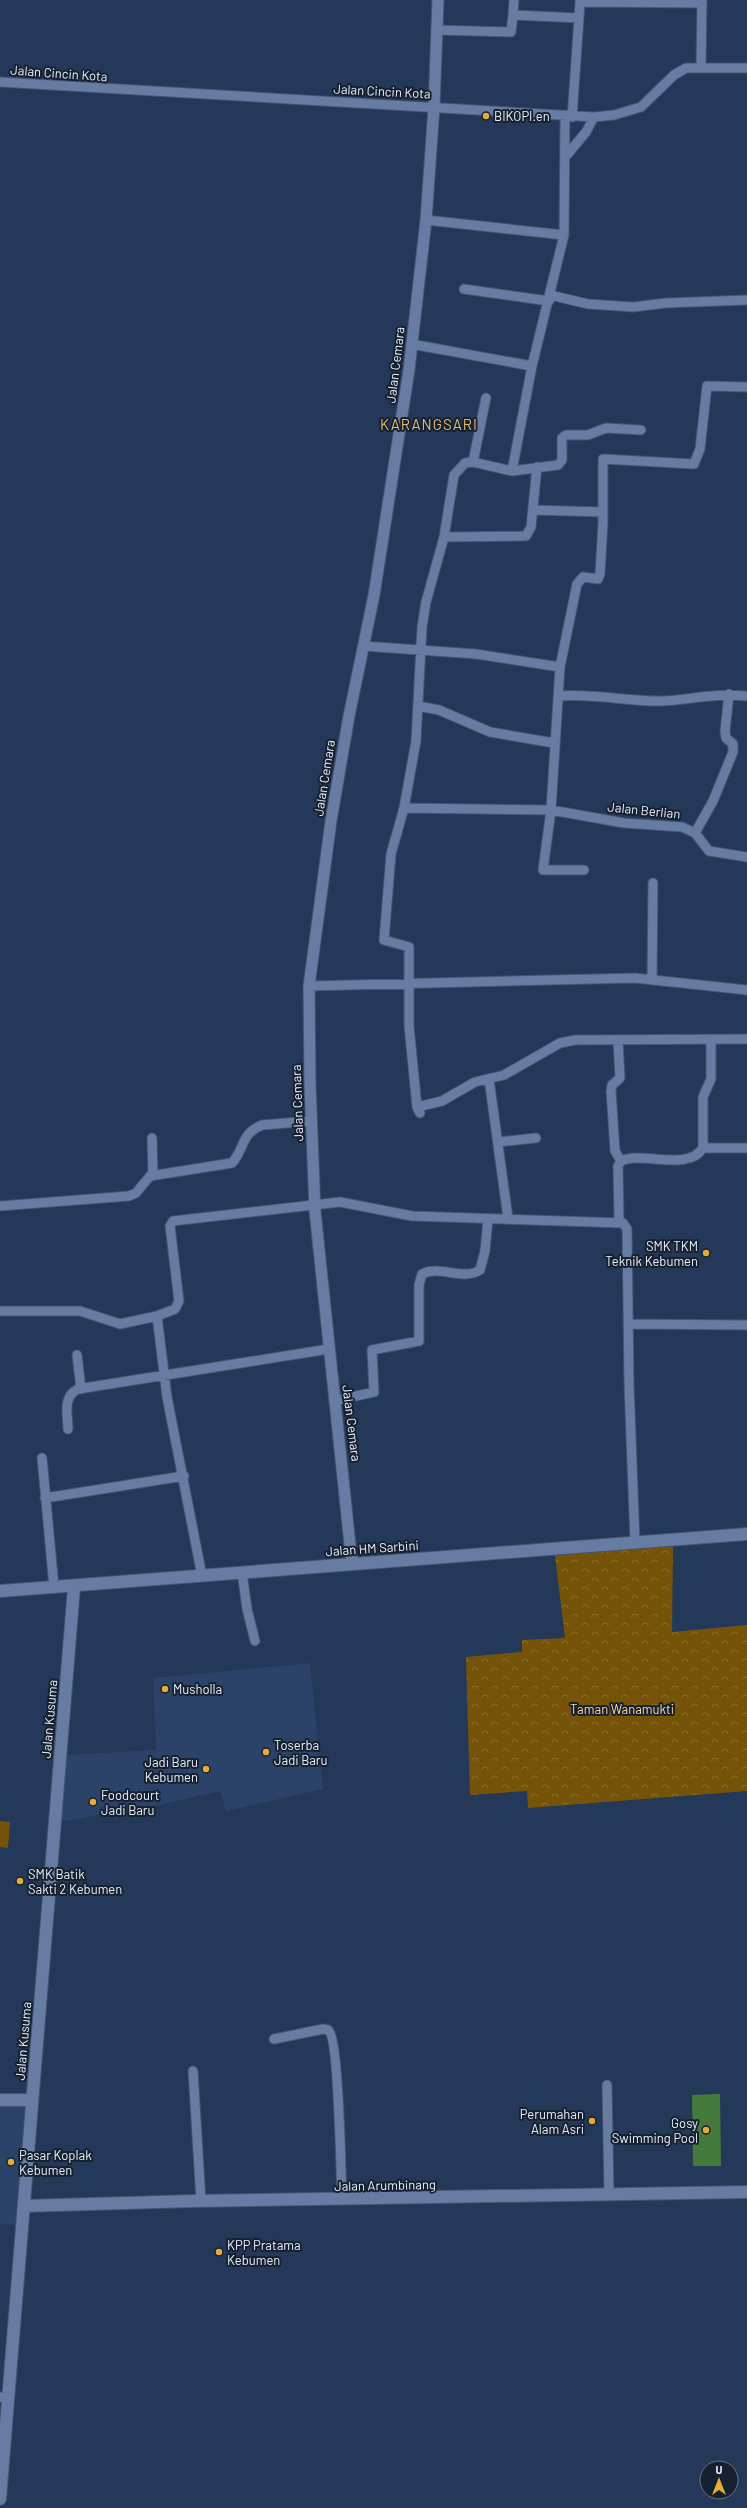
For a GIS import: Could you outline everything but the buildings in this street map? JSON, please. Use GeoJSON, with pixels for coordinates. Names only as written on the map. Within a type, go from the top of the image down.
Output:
{"type":"FeatureCollection","features":[{"type":"Feature","properties":{"kind":"main road","name":"Jalan HM Sarbini"},"geometry":{"type":"LineString","coordinates":[[0,1591],[74,1587],[242,1572],[747,1534]]}},
{"type":"Feature","properties":{"kind":"main road","name":"Jalan Kusuma"},"geometry":{"type":"LineString","coordinates":[[0,2499],[4,2397],[24,2206],[74,1587]]}},
{"type":"Feature","properties":{"kind":"main road"},"geometry":{"type":"LineString","coordinates":[[0,2100],[32,2100]]}},
{"type":"Feature","properties":{"kind":"main road","name":"Jalan Arumbinang"},"geometry":{"type":"LineString","coordinates":[[24,2206],[201,2200],[342,2200],[747,2192]]}},
{"type":"Feature","properties":{"kind":"street","name":"Jalan Cemara"},"geometry":{"type":"LineString","coordinates":[[352,1564],[343,1467],[334,1401],[315,1204],[311,1122],[310,986],[331,821],[363,646],[374,595],[410,370],[426,220],[434,107],[438,0]]}},
{"type":"Feature","properties":{"kind":"street"},"geometry":{"type":"LineString","coordinates":[[436,30],[511,32],[514,0]]}},
{"type":"Feature","properties":{"kind":"street"},"geometry":{"type":"LineString","coordinates":[[512,471],[532,366],[550,298],[564,235],[566,156],[580,1],[702,2],[701,68]]}},
{"type":"Feature","properties":{"kind":"street"},"geometry":{"type":"LineString","coordinates":[[513,15],[579,18]]}},
{"type":"Feature","properties":{"kind":"street","name":"Jalan Cincin Kota"},"geometry":{"type":"LineString","coordinates":[[0,82],[434,107],[569,117],[594,117],[632,111],[646,104],[674,75],[686,68],[747,68]]}},
{"type":"Feature","properties":{"kind":"street"},"geometry":{"type":"LineString","coordinates":[[566,156],[586,132],[594,117]]}},
{"type":"Feature","properties":{"kind":"street"},"geometry":{"type":"LineString","coordinates":[[426,220],[564,235]]}},
{"type":"Feature","properties":{"kind":"street"},"geometry":{"type":"LineString","coordinates":[[464,289],[550,298],[588,304],[632,307],[666,302],[747,300]]}},
{"type":"Feature","properties":{"kind":"street"},"geometry":{"type":"LineString","coordinates":[[412,344],[532,366]]}},
{"type":"Feature","properties":{"kind":"street"},"geometry":{"type":"LineString","coordinates":[[584,870],[543,870],[552,810],[554,742],[559,696],[560,667],[577,584],[583,577],[598,579],[600,574],[603,512],[603,459],[694,464],[700,450],[707,386],[747,387]]}},
{"type":"Feature","properties":{"kind":"street"},"geometry":{"type":"LineString","coordinates":[[473,462],[486,398]]}},
{"type":"Feature","properties":{"kind":"street"},"geometry":{"type":"LineString","coordinates":[[641,430],[606,428],[588,435],[566,435],[562,438],[560,464],[512,471],[473,462],[465,463],[454,475],[444,537],[426,602],[421,649],[416,741],[404,808],[391,854],[384,940],[409,947],[410,1026],[418,1110],[442,1101],[462,1087],[504,1075],[560,1043],[575,1040],[747,1040]]}},
{"type":"Feature","properties":{"kind":"street"},"geometry":{"type":"LineString","coordinates":[[444,537],[524,537],[530,531],[537,467]]}},
{"type":"Feature","properties":{"kind":"street"},"geometry":{"type":"LineString","coordinates":[[533,510],[603,512]]}},
{"type":"Feature","properties":{"kind":"street"},"geometry":{"type":"LineString","coordinates":[[363,646],[476,654],[560,667]]}},
{"type":"Feature","properties":{"kind":"street"},"geometry":{"type":"LineString","coordinates":[[559,696],[597,695],[664,701],[729,694],[747,696]]}},
{"type":"Feature","properties":{"kind":"street"},"geometry":{"type":"LineString","coordinates":[[695,833],[713,802],[733,752],[733,744],[726,738],[725,731],[729,694]]}},
{"type":"Feature","properties":{"kind":"street"},"geometry":{"type":"LineString","coordinates":[[418,706],[439,710],[490,732],[554,742]]}},
{"type":"Feature","properties":{"kind":"street","name":"Jalan Berlian"},"geometry":{"type":"LineString","coordinates":[[404,808],[552,810],[624,824],[682,827],[695,833],[709,851],[747,857]]}},
{"type":"Feature","properties":{"kind":"street"},"geometry":{"type":"LineString","coordinates":[[652,980],[653,883]]}},
{"type":"Feature","properties":{"kind":"street"},"geometry":{"type":"LineString","coordinates":[[310,986],[567,978],[652,980],[747,990]]}},
{"type":"Feature","properties":{"kind":"street"},"geometry":{"type":"LineString","coordinates":[[618,1040],[620,1078],[611,1087],[611,1092],[615,1151],[621,1161]]}},
{"type":"Feature","properties":{"kind":"street"},"geometry":{"type":"LineString","coordinates":[[621,1161],[688,1158],[699,1154],[703,1148],[703,1097],[711,1079],[711,1041]]}},
{"type":"Feature","properties":{"kind":"street"},"geometry":{"type":"LineString","coordinates":[[489,1079],[508,1218]]}},
{"type":"Feature","properties":{"kind":"street"},"geometry":{"type":"LineString","coordinates":[[0,1206],[128,1196],[136,1193],[153,1176],[228,1165],[235,1160],[243,1140],[256,1128],[269,1124],[311,1122]]}},
{"type":"Feature","properties":{"kind":"street"},"geometry":{"type":"LineString","coordinates":[[152,1138],[153,1176]]}},
{"type":"Feature","properties":{"kind":"street"},"geometry":{"type":"LineString","coordinates":[[498,1142],[536,1138]]}},
{"type":"Feature","properties":{"kind":"street"},"geometry":{"type":"LineString","coordinates":[[703,1148],[747,1148]]}},
{"type":"Feature","properties":{"kind":"street"},"geometry":{"type":"LineString","coordinates":[[619,1221],[618,1166],[621,1161]]}},
{"type":"Feature","properties":{"kind":"street"},"geometry":{"type":"LineString","coordinates":[[0,1311],[80,1311],[120,1324],[157,1316],[175,1310],[179,1301],[171,1222],[340,1202],[412,1216],[619,1221],[625,1224],[627,1229],[628,1324],[636,1542]]}},
{"type":"Feature","properties":{"kind":"street"},"geometry":{"type":"LineString","coordinates":[[334,1401],[374,1392],[372,1350],[419,1341],[419,1285],[422,1274],[439,1271],[469,1274],[480,1270],[485,1251],[488,1219]]}},
{"type":"Feature","properties":{"kind":"street"},"geometry":{"type":"LineString","coordinates":[[157,1316],[163,1376],[184,1476],[202,1576]]}},
{"type":"Feature","properties":{"kind":"street"},"geometry":{"type":"LineString","coordinates":[[628,1324],[747,1325]]}},
{"type":"Feature","properties":{"kind":"street"},"geometry":{"type":"LineString","coordinates":[[68,1429],[68,1397],[70,1394],[82,1388],[329,1349]]}},
{"type":"Feature","properties":{"kind":"street"},"geometry":{"type":"LineString","coordinates":[[77,1355],[82,1388]]}},
{"type":"Feature","properties":{"kind":"street"},"geometry":{"type":"LineString","coordinates":[[42,1458],[54,1587]]}},
{"type":"Feature","properties":{"kind":"street"},"geometry":{"type":"LineString","coordinates":[[45,1498],[184,1476]]}},
{"type":"Feature","properties":{"kind":"street"},"geometry":{"type":"LineString","coordinates":[[242,1572],[247,1609],[255,1641]]}},
{"type":"Feature","properties":{"kind":"street"},"geometry":{"type":"LineString","coordinates":[[274,2038],[323,2029],[328,2030],[332,2034],[336,2064],[342,2200]]}},
{"type":"Feature","properties":{"kind":"street"},"geometry":{"type":"LineString","coordinates":[[193,2072],[201,2200]]}},
{"type":"Feature","properties":{"kind":"street"},"geometry":{"type":"LineString","coordinates":[[607,2085],[609,2195]]}},
{"type":"Feature","properties":{"kind":"shaded area","name":"Jadi Baru Kebumen"},"geometry":{"type":"Polygon","coordinates":[[[310,1663],[323,1789],[226,1811],[220,1791],[133,1811],[120,1810],[68,1821],[50,1820],[60,1755],[156,1750],[153,1678],[310,1663]]]}},
{"type":"Feature","properties":{"kind":"shaded area","name":"Gosy Swimming Pool"},"geometry":{"type":"Polygon","coordinates":[[[720,2094],[721,2166],[693,2166],[692,2095],[720,2094]]]}},
{"type":"Feature","properties":{"kind":"shaded area","name":"Pasar Koplak Kebumen"},"geometry":{"type":"Polygon","coordinates":[[[0,2099],[27,2100],[17,2225],[0,2224],[0,2099]]]}},
{"type":"Feature","properties":{"kind":"green space","name":"Taman Wanamukti"},"geometry":{"type":"Polygon","coordinates":[[[673,1547],[672,1632],[747,1625],[747,1791],[528,1808],[527,1791],[470,1795],[466,1657],[522,1652],[522,1640],[565,1638],[554,1548],[673,1547]]]}},
{"type":"Feature","properties":{"kind":"green space"},"geometry":{"type":"Polygon","coordinates":[[[0,1821],[10,1822],[8,1848],[0,1847],[0,1821]]]}},
{"type":"Feature","properties":{"kind":"place","name":"BIKOPI.en"},"geometry":{"type":"Point","coordinates":[486,116]}},
{"type":"Feature","properties":{"kind":"place","name":"SMK TKM Teknik Kebumen"},"geometry":{"type":"Point","coordinates":[706,1253]}},
{"type":"Feature","properties":{"kind":"place","name":"Musholla"},"geometry":{"type":"Point","coordinates":[165,1689]}},
{"type":"Feature","properties":{"kind":"place","name":"Toserba Jadi Baru"},"geometry":{"type":"Point","coordinates":[266,1752]}},
{"type":"Feature","properties":{"kind":"place","name":"Jadi Baru Kebumen"},"geometry":{"type":"Point","coordinates":[206,1769]}},
{"type":"Feature","properties":{"kind":"place","name":"Foodcourt Jadi Baru"},"geometry":{"type":"Point","coordinates":[93,1802]}},
{"type":"Feature","properties":{"kind":"place","name":"SMK Batik Sakti 2 Kebumen"},"geometry":{"type":"Point","coordinates":[20,1881]}},
{"type":"Feature","properties":{"kind":"place","name":"Perumahan Alam Asri"},"geometry":{"type":"Point","coordinates":[592,2121]}},
{"type":"Feature","properties":{"kind":"place","name":"Gosy Swimming Pool"},"geometry":{"type":"Point","coordinates":[706,2130]}},
{"type":"Feature","properties":{"kind":"place","name":"Pasar Koplak Kebumen"},"geometry":{"type":"Point","coordinates":[11,2162]}},
{"type":"Feature","properties":{"kind":"place","name":"KPP Pratama Kebumen"},"geometry":{"type":"Point","coordinates":[219,2252]}},
{"type":"Feature","properties":{"kind":"district","name":"KARANGSARI"},"geometry":{"type":"Point","coordinates":[429,424]}}]}
